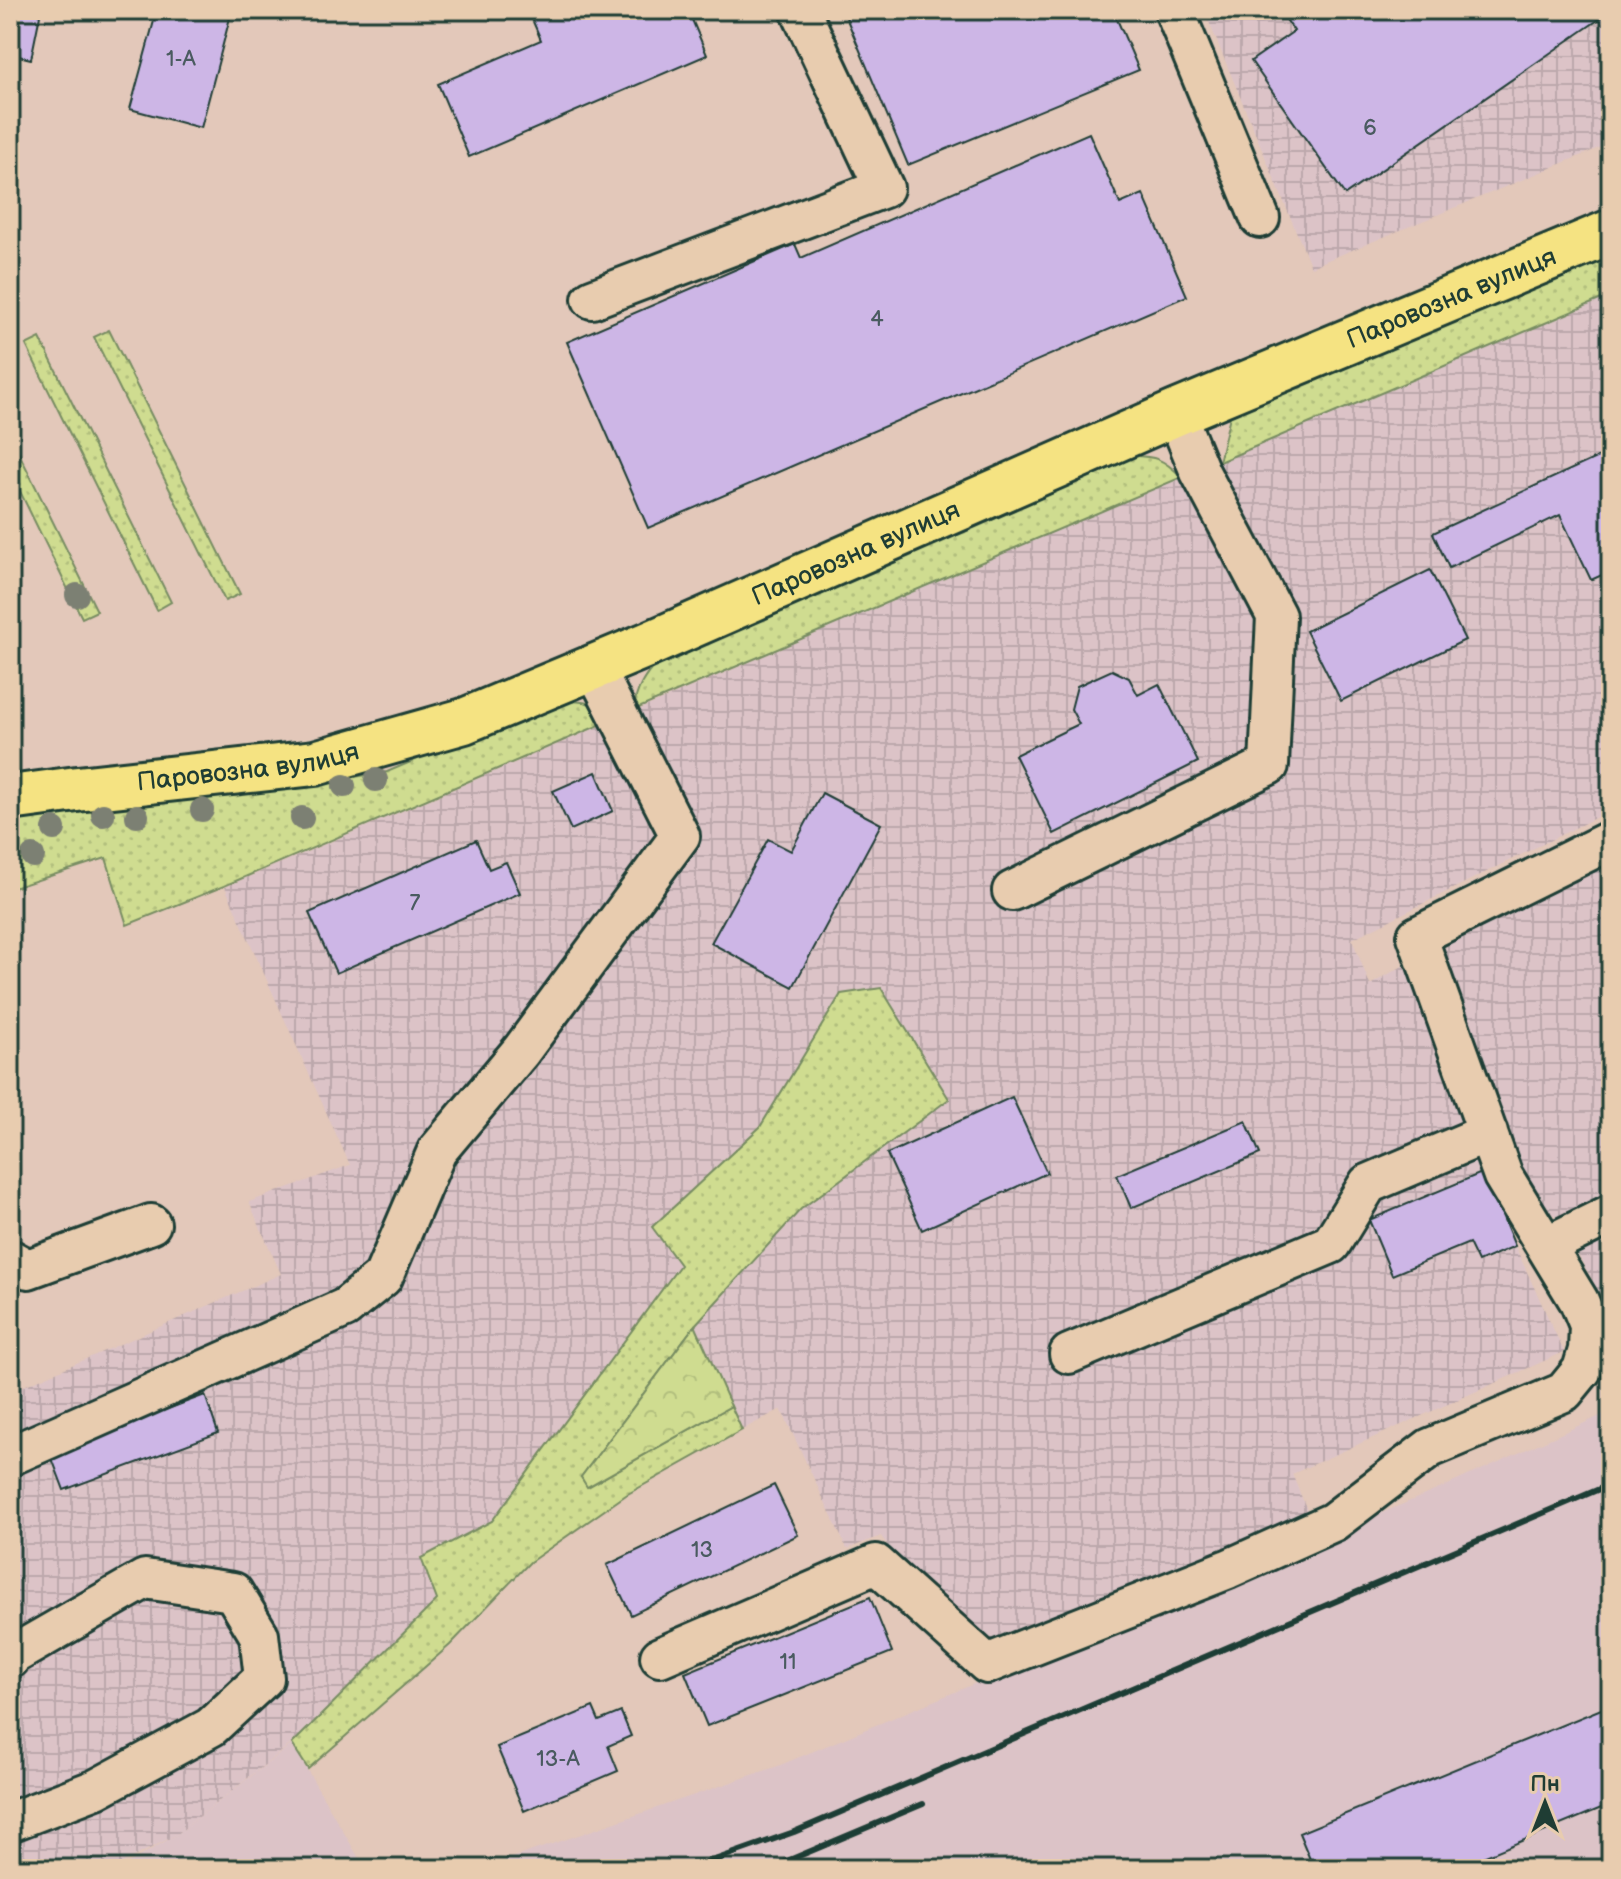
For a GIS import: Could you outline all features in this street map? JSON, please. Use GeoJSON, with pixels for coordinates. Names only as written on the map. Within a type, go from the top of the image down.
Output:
{"type":"FeatureCollection","features":[{"type":"Feature","properties":{"kind":"main road","name":"Паровозна вулиця"},"geometry":{"type":"LineString","coordinates":[[10,798],[315,763],[464,721],[1176,413],[1611,232]]}},
{"type":"Feature","properties":{"kind":"main road","name":"Паровозна вулиця"},"geometry":{"type":"LineString","coordinates":[[10,789],[77,789]]}},
{"type":"Feature","properties":{"kind":"street"},"geometry":{"type":"LineString","coordinates":[[592,299],[884,188],[800,10]]}},
{"type":"Feature","properties":{"kind":"street"},"geometry":{"type":"LineString","coordinates":[[1174,10],[1260,218]]}},
{"type":"Feature","properties":{"kind":"street"},"geometry":{"type":"LineString","coordinates":[[1012,891],[1269,765],[1276,616],[1200,472],[1176,413]]}},
{"type":"Feature","properties":{"kind":"street"},"geometry":{"type":"LineString","coordinates":[[10,1456],[345,1308],[383,1277],[437,1151],[521,1051],[680,836],[594,667]]}},
{"type":"Feature","properties":{"kind":"street"},"geometry":{"type":"LineString","coordinates":[[660,1657],[876,1564],[987,1664],[1228,1569],[1333,1522],[1430,1448],[1564,1392],[1582,1370],[1588,1350],[1589,1325],[1579,1301],[1503,1176],[1417,936],[1611,840]]}},
{"type":"Feature","properties":{"kind":"street"},"geometry":{"type":"LineString","coordinates":[[1069,1354],[1331,1244],[1368,1184],[1488,1133]]}},
{"type":"Feature","properties":{"kind":"street"},"geometry":{"type":"LineString","coordinates":[[1546,1246],[1611,1214]]}},
{"type":"Feature","properties":{"kind":"street"},"geometry":{"type":"LineString","coordinates":[[10,1259],[28,1269],[151,1224]]}},
{"type":"Feature","properties":{"kind":"street"},"geometry":{"type":"LineString","coordinates":[[10,1659],[145,1579],[233,1592],[259,1635],[264,1678],[211,1727],[96,1789],[10,1822]]}},
{"type":"Feature","properties":{"kind":"shaded area"},"geometry":{"type":"Polygon","coordinates":[[[1204,10],[1611,10],[1611,143],[1311,267],[1204,10]]]}},
{"type":"Feature","properties":{"kind":"shaded area"},"geometry":{"type":"Polygon","coordinates":[[[1611,295],[1611,810],[1352,939],[1370,985],[1406,964],[1484,1172],[1564,1352],[1292,1474],[1312,1522],[978,1644],[920,1592],[881,1536],[847,1549],[781,1409],[742,1430],[695,1325],[801,1209],[948,1099],[841,994],[760,1127],[652,1227],[681,1264],[492,1521],[421,1558],[437,1600],[291,1744],[176,1835],[111,1869],[10,1869],[10,1392],[281,1274],[249,1202],[350,1165],[225,887],[1611,295]]]}},
{"type":"Feature","properties":{"kind":"shaded area"},"geometry":{"type":"Polygon","coordinates":[[[1611,860],[1611,1313],[1556,1216],[1535,1204],[1488,1092],[1438,946],[1611,860]]]}},
{"type":"Feature","properties":{"kind":"shaded area"},"geometry":{"type":"Polygon","coordinates":[[[1611,1411],[1611,1869],[480,1869],[778,1766],[1439,1489],[1611,1411]]]}},
{"type":"Feature","properties":{"kind":"shaded area"},"geometry":{"type":"Polygon","coordinates":[[[292,1744],[360,1860],[419,1869],[118,1869],[176,1835],[292,1744]]]}},
{"type":"Feature","properties":{"kind":"green space"},"geometry":{"type":"Polygon","coordinates":[[[1611,251],[1611,295],[1219,462],[1230,416],[1611,251]]]}},
{"type":"Feature","properties":{"kind":"green space"},"geometry":{"type":"Polygon","coordinates":[[[109,330],[240,594],[225,601],[94,337],[109,330]]]}},
{"type":"Feature","properties":{"kind":"green space"},"geometry":{"type":"Polygon","coordinates":[[[40,338],[171,602],[157,610],[26,345],[40,338]]]}},
{"type":"Feature","properties":{"kind":"green space"},"geometry":{"type":"Polygon","coordinates":[[[10,435],[97,611],[82,618],[10,471],[10,435]]]}},
{"type":"Feature","properties":{"kind":"green space"},"geometry":{"type":"Polygon","coordinates":[[[1123,455],[1156,458],[1182,477],[634,710],[636,696],[658,661],[1123,455]]]}},
{"type":"Feature","properties":{"kind":"green space"},"geometry":{"type":"Polygon","coordinates":[[[555,701],[593,705],[609,721],[127,925],[106,858],[10,889],[10,820],[387,772],[555,701]]]}},
{"type":"Feature","properties":{"kind":"green space"},"geometry":{"type":"Polygon","coordinates":[[[881,988],[949,1099],[801,1209],[695,1325],[581,1477],[588,1487],[731,1406],[742,1430],[626,1495],[530,1562],[450,1645],[308,1769],[292,1744],[437,1600],[421,1558],[492,1521],[680,1265],[652,1227],[760,1127],[841,994],[881,988]]]}},
{"type":"Feature","properties":{"kind":"green space"},"geometry":{"type":"Polygon","coordinates":[[[695,1325],[731,1406],[587,1487],[581,1477],[695,1325]]]}},
{"type":"Feature","properties":{"kind":"building"},"geometry":{"type":"Polygon","coordinates":[[[10,10],[41,10],[31,59],[10,54],[10,10]]]}},
{"type":"Feature","properties":{"kind":"building"},"geometry":{"type":"Polygon","coordinates":[[[157,10],[232,10],[201,128],[130,109],[157,10]]]}},
{"type":"Feature","properties":{"kind":"building"},"geometry":{"type":"Polygon","coordinates":[[[528,10],[688,10],[707,55],[469,157],[438,84],[541,40],[528,10]]]}},
{"type":"Feature","properties":{"kind":"building"},"geometry":{"type":"Polygon","coordinates":[[[843,10],[1113,10],[1139,70],[908,165],[843,10]]]}},
{"type":"Feature","properties":{"kind":"building"},"geometry":{"type":"Polygon","coordinates":[[[1611,11],[1345,195],[1251,61],[1294,31],[1281,12],[1611,11]]]}},
{"type":"Feature","properties":{"kind":"building"},"geometry":{"type":"Polygon","coordinates":[[[1089,133],[1120,204],[1143,194],[1187,296],[648,528],[567,342],[795,244],[801,258],[1089,133]]]}},
{"type":"Feature","properties":{"kind":"building"},"geometry":{"type":"Polygon","coordinates":[[[1611,451],[1611,571],[1591,580],[1560,515],[1449,568],[1433,533],[1611,451]]]}},
{"type":"Feature","properties":{"kind":"building"},"geometry":{"type":"Polygon","coordinates":[[[1430,570],[1465,640],[1341,701],[1306,631],[1430,570]]]}},
{"type":"Feature","properties":{"kind":"building"},"geometry":{"type":"Polygon","coordinates":[[[1112,670],[1129,678],[1138,695],[1159,684],[1198,762],[1054,834],[1015,755],[1079,724],[1071,709],[1077,686],[1112,670]]]}},
{"type":"Feature","properties":{"kind":"building"},"geometry":{"type":"Polygon","coordinates":[[[596,772],[613,811],[571,830],[553,791],[596,772]]]}},
{"type":"Feature","properties":{"kind":"building"},"geometry":{"type":"Polygon","coordinates":[[[822,793],[881,824],[793,987],[711,943],[768,839],[791,851],[822,793]]]}},
{"type":"Feature","properties":{"kind":"building"},"geometry":{"type":"Polygon","coordinates":[[[476,840],[489,869],[506,862],[520,893],[336,973],[309,913],[476,840]]]}},
{"type":"Feature","properties":{"kind":"building"},"geometry":{"type":"Polygon","coordinates":[[[1012,1097],[1047,1173],[922,1230],[887,1154],[1012,1097]]]}},
{"type":"Feature","properties":{"kind":"building"},"geometry":{"type":"Polygon","coordinates":[[[1246,1121],[1260,1154],[1131,1208],[1117,1175],[1246,1121]]]}},
{"type":"Feature","properties":{"kind":"building"},"geometry":{"type":"Polygon","coordinates":[[[1484,1172],[1515,1246],[1478,1262],[1469,1243],[1392,1275],[1369,1220],[1484,1172]]]}},
{"type":"Feature","properties":{"kind":"building"},"geometry":{"type":"Polygon","coordinates":[[[205,1395],[218,1433],[64,1490],[50,1453],[205,1395]]]}},
{"type":"Feature","properties":{"kind":"building"},"geometry":{"type":"Polygon","coordinates":[[[774,1485],[798,1535],[631,1615],[607,1565],[774,1485]]]}},
{"type":"Feature","properties":{"kind":"building"},"geometry":{"type":"Polygon","coordinates":[[[870,1597],[892,1652],[707,1726],[685,1673],[870,1597]]]}},
{"type":"Feature","properties":{"kind":"building"},"geometry":{"type":"Polygon","coordinates":[[[1611,1705],[1611,1804],[1454,1869],[1314,1869],[1299,1833],[1611,1705]]]}},
{"type":"Feature","properties":{"kind":"building"},"geometry":{"type":"Polygon","coordinates":[[[593,1707],[599,1721],[621,1712],[631,1736],[608,1746],[618,1771],[524,1811],[497,1747],[593,1707]]]}},
{"type":"Feature","properties":{"kind":"railway"},"geometry":{"type":"LineString","coordinates":[[689,1869],[794,1832],[1611,1484]]}},
{"type":"Feature","properties":{"kind":"railway"},"geometry":{"type":"LineString","coordinates":[[768,1869],[923,1804]]}}]}
